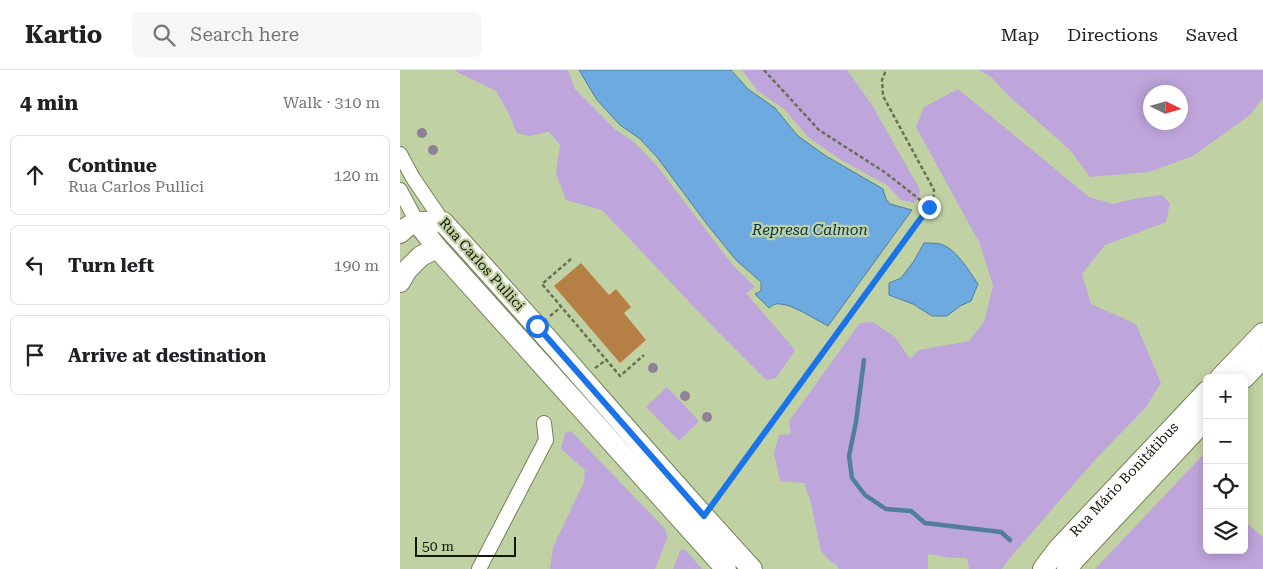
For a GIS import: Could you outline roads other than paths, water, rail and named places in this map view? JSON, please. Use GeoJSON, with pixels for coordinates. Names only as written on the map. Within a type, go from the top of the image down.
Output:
{"type":"FeatureCollection","features":[{"type":"Feature","properties":{"kind":"main road"},"geometry":{"type":"LineString","coordinates":[[400,233],[406,226],[417,222],[443,222]]}},
{"type":"Feature","properties":{"kind":"main road","name":"Rua Carlos Pullici"},"geometry":{"type":"LineString","coordinates":[[417,222],[437,248],[726,569]]}},
{"type":"Feature","properties":{"kind":"main road","name":"Rua Carlos Pullici"},"geometry":{"type":"LineString","coordinates":[[443,222],[510,294],[752,569]]}},
{"type":"Feature","properties":{"kind":"main road"},"geometry":{"type":"LineString","coordinates":[[400,282],[407,270],[421,256],[437,248]]}},
{"type":"Feature","properties":{"kind":"main road"},"geometry":{"type":"LineString","coordinates":[[1224,374],[1263,333]]}},
{"type":"Feature","properties":{"kind":"main road"},"geometry":{"type":"LineString","coordinates":[[1248,374],[1263,358]]}},
{"type":"Feature","properties":{"kind":"main road","name":"Rua Mário Bonitátibus"},"geometry":{"type":"LineString","coordinates":[[1043,569],[1058,549],[1203,395]]}},
{"type":"Feature","properties":{"kind":"main road","name":"Rua Mário Bonitátibus"},"geometry":{"type":"LineString","coordinates":[[1066,569],[1206,419]]}},
{"type":"Feature","properties":{"kind":"street","name":"Rua Carlos Pullici"},"geometry":{"type":"LineString","coordinates":[[400,154],[413,178],[443,222]]}},
{"type":"Feature","properties":{"kind":"street","name":"Rua Carlos Pullici"},"geometry":{"type":"LineString","coordinates":[[400,190],[417,222]]}},
{"type":"Feature","properties":{"kind":"street"},"geometry":{"type":"LineString","coordinates":[[479,569],[546,440],[544,423]]}},
{"type":"Feature","properties":{"kind":"water","name":"Represa Calmon"},"geometry":{"type":"Polygon","coordinates":[[[579,70],[731,70],[748,89],[775,108],[798,136],[826,156],[883,189],[886,199],[890,204],[912,210],[828,326],[797,309],[785,305],[777,304],[769,308],[755,294],[761,291],[761,282],[736,260],[657,157],[639,138],[620,125],[597,100],[579,70]]]}},
{"type":"Feature","properties":{"kind":"water"},"geometry":{"type":"Polygon","coordinates":[[[924,243],[946,246],[957,255],[978,284],[971,301],[960,306],[947,316],[932,316],[913,304],[889,295],[889,283],[901,278],[914,261],[924,243]]]}},
{"type":"Feature","properties":{"kind":"waterway"},"geometry":{"type":"LineString","coordinates":[[864,360],[856,422],[849,456],[852,478],[865,495],[886,509],[911,511],[925,523],[1001,532],[1010,540]]}}]}
